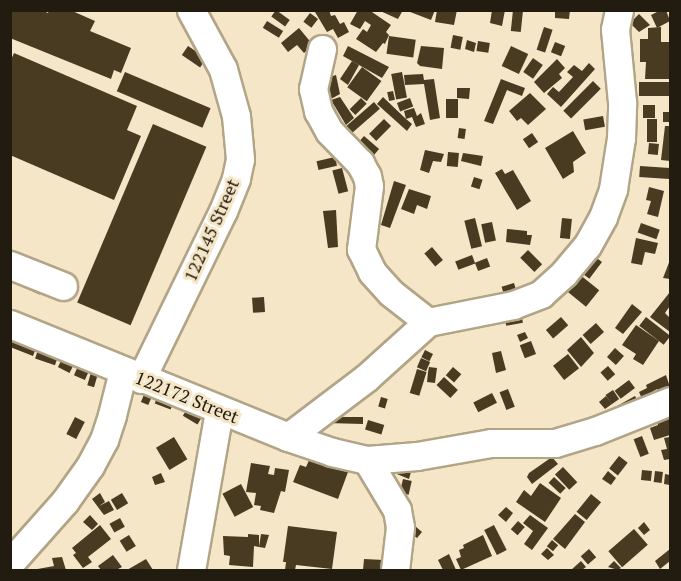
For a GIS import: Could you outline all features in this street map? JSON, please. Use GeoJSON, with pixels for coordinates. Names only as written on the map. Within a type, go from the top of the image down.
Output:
{"type":"FeatureCollection","features":[{"type":"Feature","properties":{"kind":"street","name":"122145 Street"},"geometry":{"type":"LineString","coordinates":[[10,563],[65,501],[90,466],[104,440],[112,416],[132,375],[223,212],[236,178],[240,159],[236,116],[224,69],[191,10]]}},
{"type":"Feature","properties":{"kind":"street"},"geometry":{"type":"LineString","coordinates":[[288,437],[366,378],[429,322],[513,305],[541,294],[564,273],[587,246],[603,217],[613,189],[621,138],[622,102],[615,29],[619,10]]}},
{"type":"Feature","properties":{"kind":"street"},"geometry":{"type":"LineString","coordinates":[[322,49],[312,89],[318,111],[329,131],[360,164],[367,176],[369,186],[361,249],[378,279],[408,307],[429,322]]}},
{"type":"Feature","properties":{"kind":"street"},"geometry":{"type":"LineString","coordinates":[[10,265],[63,286]]}},
{"type":"Feature","properties":{"kind":"street","name":"122172 Street"},"geometry":{"type":"LineString","coordinates":[[10,324],[219,411],[288,437],[367,460]]}},
{"type":"Feature","properties":{"kind":"street"},"geometry":{"type":"LineString","coordinates":[[394,570],[400,527],[397,510],[367,460],[417,456],[491,443],[555,443],[595,431],[670,401]]}},
{"type":"Feature","properties":{"kind":"street"},"geometry":{"type":"LineString","coordinates":[[191,570],[219,411]]}},
{"type":"Feature","properties":{"kind":"building"},"geometry":{"type":"Polygon","coordinates":[[[10,10],[41,10],[48,13],[49,10],[70,10],[95,21],[90,31],[131,48],[121,73],[114,70],[111,79],[10,38],[10,10]]]}},
{"type":"Feature","properties":{"kind":"building"},"geometry":{"type":"Polygon","coordinates":[[[276,10],[290,20],[285,26],[271,16],[276,10]]]}},
{"type":"Feature","properties":{"kind":"building"},"geometry":{"type":"Polygon","coordinates":[[[329,10],[331,16],[335,15],[340,24],[344,22],[349,32],[338,38],[333,29],[327,32],[315,12],[329,10]]]}},
{"type":"Feature","properties":{"kind":"building"},"geometry":{"type":"Polygon","coordinates":[[[358,10],[369,10],[391,25],[386,32],[389,35],[385,44],[383,43],[376,52],[356,39],[363,29],[367,32],[371,25],[365,21],[360,29],[350,24],[358,10]]]}},
{"type":"Feature","properties":{"kind":"building"},"geometry":{"type":"Polygon","coordinates":[[[378,10],[403,10],[398,19],[378,10]]]}},
{"type":"Feature","properties":{"kind":"building"},"geometry":{"type":"Polygon","coordinates":[[[405,10],[435,10],[431,20],[405,10]]]}},
{"type":"Feature","properties":{"kind":"building"},"geometry":{"type":"Polygon","coordinates":[[[437,10],[457,10],[454,25],[435,22],[437,10]]]}},
{"type":"Feature","properties":{"kind":"building"},"geometry":{"type":"Polygon","coordinates":[[[492,10],[505,10],[502,26],[490,23],[492,10]]]}},
{"type":"Feature","properties":{"kind":"building"},"geometry":{"type":"Polygon","coordinates":[[[513,10],[523,11],[521,32],[511,31],[513,10]]]}},
{"type":"Feature","properties":{"kind":"building"},"geometry":{"type":"Polygon","coordinates":[[[555,10],[570,10],[569,19],[555,18],[555,10]]]}},
{"type":"Feature","properties":{"kind":"building"},"geometry":{"type":"Polygon","coordinates":[[[666,10],[670,21],[657,28],[651,15],[666,10]]]}},
{"type":"Feature","properties":{"kind":"building"},"geometry":{"type":"Polygon","coordinates":[[[310,13],[318,19],[311,28],[303,22],[310,13]]]}},
{"type":"Feature","properties":{"kind":"building"},"geometry":{"type":"Polygon","coordinates":[[[639,14],[650,25],[639,32],[630,23],[639,14]]]}},
{"type":"Feature","properties":{"kind":"building"},"geometry":{"type":"Polygon","coordinates":[[[267,21],[283,31],[279,38],[263,28],[267,21]]]}},
{"type":"Feature","properties":{"kind":"building"},"geometry":{"type":"Polygon","coordinates":[[[544,27],[553,30],[545,53],[537,50],[544,27]]]}},
{"type":"Feature","properties":{"kind":"building"},"geometry":{"type":"Polygon","coordinates":[[[661,27],[661,42],[670,42],[670,79],[645,79],[646,62],[640,62],[640,39],[648,39],[648,28],[661,27]]]}},
{"type":"Feature","properties":{"kind":"building"},"geometry":{"type":"Polygon","coordinates":[[[299,28],[313,45],[304,53],[297,45],[288,52],[281,43],[299,28]]]}},
{"type":"Feature","properties":{"kind":"building"},"geometry":{"type":"Polygon","coordinates":[[[453,35],[463,37],[460,50],[451,48],[453,35]]]}},
{"type":"Feature","properties":{"kind":"building"},"geometry":{"type":"Polygon","coordinates":[[[389,36],[416,40],[413,58],[386,54],[389,36]]]}},
{"type":"Feature","properties":{"kind":"building"},"geometry":{"type":"Polygon","coordinates":[[[467,40],[476,43],[474,52],[465,49],[467,40]]]}},
{"type":"Feature","properties":{"kind":"building"},"geometry":{"type":"Polygon","coordinates":[[[478,41],[490,43],[488,53],[476,51],[478,41]]]}},
{"type":"Feature","properties":{"kind":"building"},"geometry":{"type":"Polygon","coordinates":[[[555,42],[565,46],[561,56],[551,52],[555,42]]]}},
{"type":"Feature","properties":{"kind":"building"},"geometry":{"type":"Polygon","coordinates":[[[188,46],[206,58],[200,67],[182,55],[188,46]]]}},
{"type":"Feature","properties":{"kind":"building"},"geometry":{"type":"Polygon","coordinates":[[[348,46],[389,67],[382,78],[343,56],[348,46]]]}},
{"type":"Feature","properties":{"kind":"building"},"geometry":{"type":"Polygon","coordinates":[[[421,46],[444,48],[442,69],[420,66],[417,63],[421,46]]]}},
{"type":"Feature","properties":{"kind":"building"},"geometry":{"type":"Polygon","coordinates":[[[511,46],[528,54],[519,74],[502,66],[511,46]]]}},
{"type":"Feature","properties":{"kind":"building"},"geometry":{"type":"Polygon","coordinates":[[[14,53],[137,106],[127,130],[141,136],[114,200],[10,155],[10,62],[14,53]]]}},
{"type":"Feature","properties":{"kind":"building"},"geometry":{"type":"Polygon","coordinates":[[[533,58],[543,65],[533,79],[523,72],[533,58]]]}},
{"type":"Feature","properties":{"kind":"building"},"geometry":{"type":"Polygon","coordinates":[[[557,59],[565,68],[559,74],[562,78],[544,93],[534,82],[557,59]]]}},
{"type":"Feature","properties":{"kind":"building"},"geometry":{"type":"Polygon","coordinates":[[[352,61],[359,65],[348,85],[340,79],[352,61]]]}},
{"type":"Feature","properties":{"kind":"building"},"geometry":{"type":"Polygon","coordinates":[[[589,63],[595,69],[561,107],[547,94],[553,87],[559,92],[573,77],[567,72],[574,65],[582,71],[589,63]]]}},
{"type":"Feature","properties":{"kind":"building"},"geometry":{"type":"Polygon","coordinates":[[[362,67],[381,81],[367,101],[347,87],[362,67]]]}},
{"type":"Feature","properties":{"kind":"building"},"geometry":{"type":"Polygon","coordinates":[[[125,72],[211,108],[202,128],[117,91],[125,72]]]}},
{"type":"Feature","properties":{"kind":"building"},"geometry":{"type":"Polygon","coordinates":[[[402,72],[407,98],[396,100],[391,74],[402,72]]]}},
{"type":"Feature","properties":{"kind":"building"},"geometry":{"type":"Polygon","coordinates":[[[423,74],[424,80],[434,79],[440,118],[430,120],[424,84],[405,85],[404,75],[423,74]]]}},
{"type":"Feature","properties":{"kind":"building"},"geometry":{"type":"Polygon","coordinates":[[[336,75],[340,94],[331,99],[326,78],[336,75]]]}},
{"type":"Feature","properties":{"kind":"building"},"geometry":{"type":"Polygon","coordinates":[[[501,79],[525,88],[522,96],[507,90],[493,124],[484,121],[501,79]]]}},
{"type":"Feature","properties":{"kind":"building"},"geometry":{"type":"Polygon","coordinates":[[[593,81],[601,89],[571,118],[563,111],[593,81]]]}},
{"type":"Feature","properties":{"kind":"building"},"geometry":{"type":"Polygon","coordinates":[[[639,82],[670,82],[670,96],[639,96],[639,82]]]}},
{"type":"Feature","properties":{"kind":"building"},"geometry":{"type":"Polygon","coordinates":[[[457,88],[470,88],[469,99],[457,98],[457,88]]]}},
{"type":"Feature","properties":{"kind":"building"},"geometry":{"type":"Polygon","coordinates":[[[393,91],[395,100],[389,101],[387,92],[393,91]]]}},
{"type":"Feature","properties":{"kind":"building"},"geometry":{"type":"Polygon","coordinates":[[[530,93],[546,109],[528,125],[521,118],[517,121],[509,111],[530,93]]]}},
{"type":"Feature","properties":{"kind":"building"},"geometry":{"type":"Polygon","coordinates":[[[340,97],[354,118],[346,125],[331,100],[340,97]]]}},
{"type":"Feature","properties":{"kind":"building"},"geometry":{"type":"Polygon","coordinates":[[[383,97],[412,124],[407,131],[377,104],[383,97]]]}},
{"type":"Feature","properties":{"kind":"building"},"geometry":{"type":"Polygon","coordinates":[[[361,98],[367,104],[355,115],[350,109],[361,98]]]}},
{"type":"Feature","properties":{"kind":"building"},"geometry":{"type":"Polygon","coordinates":[[[410,98],[413,106],[400,111],[397,103],[410,98]]]}},
{"type":"Feature","properties":{"kind":"building"},"geometry":{"type":"Polygon","coordinates":[[[446,99],[458,99],[458,118],[446,118],[446,99]]]}},
{"type":"Feature","properties":{"kind":"building"},"geometry":{"type":"Polygon","coordinates":[[[374,102],[380,109],[350,135],[344,128],[374,102]]]}},
{"type":"Feature","properties":{"kind":"building"},"geometry":{"type":"Polygon","coordinates":[[[643,105],[655,105],[655,118],[643,118],[643,105]]]}},
{"type":"Feature","properties":{"kind":"building"},"geometry":{"type":"Polygon","coordinates":[[[414,108],[417,116],[421,113],[425,124],[416,127],[412,117],[406,119],[404,111],[414,108]]]}},
{"type":"Feature","properties":{"kind":"building"},"geometry":{"type":"Polygon","coordinates":[[[663,112],[670,112],[670,122],[663,122],[663,112]]]}},
{"type":"Feature","properties":{"kind":"building"},"geometry":{"type":"Polygon","coordinates":[[[603,116],[605,127],[585,130],[583,119],[603,116]]]}},
{"type":"Feature","properties":{"kind":"building"},"geometry":{"type":"Polygon","coordinates":[[[384,119],[391,126],[376,141],[369,134],[384,119]]]}},
{"type":"Feature","properties":{"kind":"building"},"geometry":{"type":"Polygon","coordinates":[[[647,119],[657,119],[657,142],[647,142],[647,119]]]}},
{"type":"Feature","properties":{"kind":"building"},"geometry":{"type":"Polygon","coordinates":[[[153,124],[206,147],[131,325],[77,303],[153,124]]]}},
{"type":"Feature","properties":{"kind":"building"},"geometry":{"type":"Polygon","coordinates":[[[665,126],[670,126],[670,161],[661,160],[665,126]]]}},
{"type":"Feature","properties":{"kind":"building"},"geometry":{"type":"Polygon","coordinates":[[[459,128],[466,129],[465,139],[458,138],[459,128]]]}},
{"type":"Feature","properties":{"kind":"building"},"geometry":{"type":"Polygon","coordinates":[[[573,131],[586,153],[573,162],[574,172],[563,179],[545,148],[573,131]]]}},
{"type":"Feature","properties":{"kind":"building"},"geometry":{"type":"Polygon","coordinates":[[[532,133],[538,142],[529,148],[523,139],[532,133]]]}},
{"type":"Feature","properties":{"kind":"building"},"geometry":{"type":"Polygon","coordinates":[[[364,136],[379,149],[373,157],[357,144],[364,136]]]}},
{"type":"Feature","properties":{"kind":"building"},"geometry":{"type":"Polygon","coordinates":[[[649,143],[659,144],[658,155],[648,154],[649,143]]]}},
{"type":"Feature","properties":{"kind":"building"},"geometry":{"type":"Polygon","coordinates":[[[425,150],[444,154],[441,162],[433,161],[429,173],[420,170],[425,150]]]}},
{"type":"Feature","properties":{"kind":"building"},"geometry":{"type":"Polygon","coordinates":[[[448,152],[459,153],[458,167],[447,166],[448,152]]]}},
{"type":"Feature","properties":{"kind":"building"},"geometry":{"type":"Polygon","coordinates":[[[463,153],[483,156],[481,166],[461,161],[463,153]]]}},
{"type":"Feature","properties":{"kind":"building"},"geometry":{"type":"Polygon","coordinates":[[[335,157],[337,166],[319,170],[316,161],[335,157]]]}},
{"type":"Feature","properties":{"kind":"building"},"geometry":{"type":"Polygon","coordinates":[[[640,166],[670,168],[669,179],[639,177],[640,166]]]}},
{"type":"Feature","properties":{"kind":"building"},"geometry":{"type":"Polygon","coordinates":[[[342,168],[348,191],[339,194],[332,171],[342,168]]]}},
{"type":"Feature","properties":{"kind":"building"},"geometry":{"type":"Polygon","coordinates":[[[502,169],[505,174],[513,170],[531,201],[517,210],[495,173],[502,169]]]}},
{"type":"Feature","properties":{"kind":"building"},"geometry":{"type":"Polygon","coordinates":[[[474,177],[483,180],[479,189],[471,187],[474,177]]]}},
{"type":"Feature","properties":{"kind":"building"},"geometry":{"type":"Polygon","coordinates":[[[394,181],[406,185],[390,228],[381,225],[394,181]]]}},
{"type":"Feature","properties":{"kind":"building"},"geometry":{"type":"Polygon","coordinates":[[[649,187],[664,191],[658,217],[647,214],[651,201],[646,200],[649,187]]]}},
{"type":"Feature","properties":{"kind":"building"},"geometry":{"type":"Polygon","coordinates":[[[409,189],[431,196],[427,209],[417,205],[414,214],[401,209],[409,189]]]}},
{"type":"Feature","properties":{"kind":"building"},"geometry":{"type":"Polygon","coordinates":[[[336,210],[338,247],[328,248],[323,211],[336,210]]]}},
{"type":"Feature","properties":{"kind":"building"},"geometry":{"type":"Polygon","coordinates":[[[475,218],[482,246],[471,249],[464,221],[475,218]]]}},
{"type":"Feature","properties":{"kind":"building"},"geometry":{"type":"Polygon","coordinates":[[[562,218],[572,219],[570,239],[560,238],[562,218]]]}},
{"type":"Feature","properties":{"kind":"building"},"geometry":{"type":"Polygon","coordinates":[[[492,222],[496,241],[485,243],[481,224],[492,222]]]}},
{"type":"Feature","properties":{"kind":"building"},"geometry":{"type":"Polygon","coordinates":[[[641,223],[660,230],[656,239],[638,232],[641,223]]]}},
{"type":"Feature","properties":{"kind":"building"},"geometry":{"type":"Polygon","coordinates":[[[507,229],[527,231],[527,235],[532,235],[530,245],[506,242],[507,229]]]}},
{"type":"Feature","properties":{"kind":"building"},"geometry":{"type":"Polygon","coordinates":[[[636,238],[658,243],[655,254],[645,252],[642,265],[631,263],[636,238]]]}},
{"type":"Feature","properties":{"kind":"building"},"geometry":{"type":"Polygon","coordinates":[[[432,247],[443,260],[435,266],[424,253],[432,247]]]}},
{"type":"Feature","properties":{"kind":"building"},"geometry":{"type":"Polygon","coordinates":[[[528,250],[542,264],[534,272],[520,258],[528,250]]]}},
{"type":"Feature","properties":{"kind":"building"},"geometry":{"type":"Polygon","coordinates":[[[472,255],[475,263],[458,270],[455,261],[472,255]]]}},
{"type":"Feature","properties":{"kind":"building"},"geometry":{"type":"Polygon","coordinates":[[[594,256],[602,262],[589,279],[581,273],[594,256]]]}},
{"type":"Feature","properties":{"kind":"building"},"geometry":{"type":"Polygon","coordinates":[[[487,258],[490,266],[478,271],[475,263],[487,258]]]}},
{"type":"Feature","properties":{"kind":"building"},"geometry":{"type":"Polygon","coordinates":[[[670,260],[670,279],[663,278],[670,260]]]}},
{"type":"Feature","properties":{"kind":"building"},"geometry":{"type":"Polygon","coordinates":[[[16,274],[43,286],[40,294],[12,282],[16,274]]]}},
{"type":"Feature","properties":{"kind":"building"},"geometry":{"type":"Polygon","coordinates":[[[579,274],[599,290],[586,307],[566,290],[579,274]]]}},
{"type":"Feature","properties":{"kind":"building"},"geometry":{"type":"Polygon","coordinates":[[[514,283],[518,296],[506,300],[502,287],[514,283]]]}},
{"type":"Feature","properties":{"kind":"building"},"geometry":{"type":"Polygon","coordinates":[[[670,292],[670,306],[665,313],[670,318],[670,332],[650,317],[670,292]]]}},
{"type":"Feature","properties":{"kind":"building"},"geometry":{"type":"Polygon","coordinates":[[[264,297],[265,312],[253,313],[252,298],[264,297]]]}},
{"type":"Feature","properties":{"kind":"building"},"geometry":{"type":"Polygon","coordinates":[[[632,304],[642,312],[623,334],[615,328],[632,304]]]}},
{"type":"Feature","properties":{"kind":"building"},"geometry":{"type":"Polygon","coordinates":[[[521,312],[523,323],[506,326],[504,315],[521,312]]]}},
{"type":"Feature","properties":{"kind":"building"},"geometry":{"type":"Polygon","coordinates":[[[561,317],[568,325],[553,338],[546,330],[561,317]]]}},
{"type":"Feature","properties":{"kind":"building"},"geometry":{"type":"Polygon","coordinates":[[[646,317],[670,336],[664,345],[639,326],[646,317]]]}},
{"type":"Feature","properties":{"kind":"building"},"geometry":{"type":"Polygon","coordinates":[[[596,323],[604,332],[591,344],[583,335],[596,323]]]}},
{"type":"Feature","properties":{"kind":"building"},"geometry":{"type":"Polygon","coordinates":[[[636,325],[659,341],[643,365],[633,359],[636,354],[622,345],[636,325]]]}},
{"type":"Feature","properties":{"kind":"building"},"geometry":{"type":"Polygon","coordinates":[[[525,332],[528,338],[520,342],[517,335],[525,332]]]}},
{"type":"Feature","properties":{"kind":"building"},"geometry":{"type":"Polygon","coordinates":[[[10,337],[36,348],[33,356],[10,347],[10,337]]]}},
{"type":"Feature","properties":{"kind":"building"},"geometry":{"type":"Polygon","coordinates":[[[581,337],[594,353],[581,367],[567,350],[581,337]]]}},
{"type":"Feature","properties":{"kind":"building"},"geometry":{"type":"Polygon","coordinates":[[[531,341],[536,354],[525,358],[520,345],[531,341]]]}},
{"type":"Feature","properties":{"kind":"building"},"geometry":{"type":"Polygon","coordinates":[[[615,348],[624,356],[616,365],[607,357],[615,348]]]}},
{"type":"Feature","properties":{"kind":"building"},"geometry":{"type":"Polygon","coordinates":[[[38,350],[58,357],[55,365],[35,359],[38,350]]]}},
{"type":"Feature","properties":{"kind":"building"},"geometry":{"type":"Polygon","coordinates":[[[425,350],[433,354],[429,361],[421,357],[425,350]]]}},
{"type":"Feature","properties":{"kind":"building"},"geometry":{"type":"Polygon","coordinates":[[[501,351],[506,370],[496,373],[492,353],[501,351]]]}},
{"type":"Feature","properties":{"kind":"building"},"geometry":{"type":"Polygon","coordinates":[[[568,354],[579,368],[564,380],[553,366],[568,354]]]}},
{"type":"Feature","properties":{"kind":"building"},"geometry":{"type":"Polygon","coordinates":[[[421,358],[430,362],[426,371],[417,367],[421,358]]]}},
{"type":"Feature","properties":{"kind":"building"},"geometry":{"type":"Polygon","coordinates":[[[62,359],[74,365],[69,373],[58,367],[62,359]]]}},
{"type":"Feature","properties":{"kind":"building"},"geometry":{"type":"Polygon","coordinates":[[[78,366],[89,371],[85,380],[74,375],[78,366]]]}},
{"type":"Feature","properties":{"kind":"building"},"geometry":{"type":"Polygon","coordinates":[[[608,366],[615,374],[608,381],[600,373],[608,366]]]}},
{"type":"Feature","properties":{"kind":"building"},"geometry":{"type":"Polygon","coordinates":[[[429,367],[437,368],[435,383],[427,382],[429,367]]]}},
{"type":"Feature","properties":{"kind":"building"},"geometry":{"type":"Polygon","coordinates":[[[453,367],[461,374],[454,383],[446,375],[453,367]]]}},
{"type":"Feature","properties":{"kind":"building"},"geometry":{"type":"Polygon","coordinates":[[[92,369],[99,371],[94,387],[87,385],[92,369]]]}},
{"type":"Feature","properties":{"kind":"building"},"geometry":{"type":"Polygon","coordinates":[[[417,369],[427,372],[419,396],[410,393],[417,369]]]}},
{"type":"Feature","properties":{"kind":"building"},"geometry":{"type":"Polygon","coordinates":[[[666,375],[670,387],[659,393],[657,389],[650,393],[652,397],[643,401],[639,392],[647,388],[646,385],[666,375]]]}},
{"type":"Feature","properties":{"kind":"building"},"geometry":{"type":"Polygon","coordinates":[[[444,377],[458,390],[450,398],[436,385],[444,377]]]}},
{"type":"Feature","properties":{"kind":"building"},"geometry":{"type":"Polygon","coordinates":[[[629,380],[635,388],[621,399],[615,391],[629,380]]]}},
{"type":"Feature","properties":{"kind":"building"},"geometry":{"type":"Polygon","coordinates":[[[508,389],[515,407],[506,410],[500,392],[508,389]]]}},
{"type":"Feature","properties":{"kind":"building"},"geometry":{"type":"Polygon","coordinates":[[[146,390],[153,393],[148,405],[141,402],[146,390]]]}},
{"type":"Feature","properties":{"kind":"building"},"geometry":{"type":"Polygon","coordinates":[[[613,390],[619,399],[612,404],[606,395],[613,390]]]}},
{"type":"Feature","properties":{"kind":"building"},"geometry":{"type":"Polygon","coordinates":[[[492,393],[497,403],[478,412],[473,403],[492,393]]]}},
{"type":"Feature","properties":{"kind":"building"},"geometry":{"type":"Polygon","coordinates":[[[158,395],[174,401],[171,409],[155,403],[158,395]]]}},
{"type":"Feature","properties":{"kind":"building"},"geometry":{"type":"Polygon","coordinates":[[[606,396],[612,404],[605,409],[599,402],[606,396]]]}},
{"type":"Feature","properties":{"kind":"building"},"geometry":{"type":"Polygon","coordinates":[[[635,396],[640,405],[620,416],[615,407],[635,396]]]}},
{"type":"Feature","properties":{"kind":"building"},"geometry":{"type":"Polygon","coordinates":[[[381,397],[388,399],[385,409],[378,407],[381,397]]]}},
{"type":"Feature","properties":{"kind":"building"},"geometry":{"type":"Polygon","coordinates":[[[187,409],[202,418],[197,425],[183,416],[187,409]]]}},
{"type":"Feature","properties":{"kind":"building"},"geometry":{"type":"Polygon","coordinates":[[[670,412],[670,435],[654,440],[650,428],[658,425],[657,419],[670,412]]]}},
{"type":"Feature","properties":{"kind":"building"},"geometry":{"type":"Polygon","coordinates":[[[75,417],[85,422],[76,439],[66,434],[75,417]]]}},
{"type":"Feature","properties":{"kind":"building"},"geometry":{"type":"Polygon","coordinates":[[[327,417],[363,417],[363,424],[327,423],[327,417]]]}},
{"type":"Feature","properties":{"kind":"building"},"geometry":{"type":"Polygon","coordinates":[[[368,420],[384,425],[381,435],[365,430],[368,420]]]}},
{"type":"Feature","properties":{"kind":"building"},"geometry":{"type":"Polygon","coordinates":[[[642,436],[649,454],[640,457],[634,439],[642,436]]]}},
{"type":"Feature","properties":{"kind":"building"},"geometry":{"type":"Polygon","coordinates":[[[174,437],[187,459],[169,470],[156,448],[174,437]]]}},
{"type":"Feature","properties":{"kind":"building"},"geometry":{"type":"Polygon","coordinates":[[[670,437],[670,459],[664,460],[661,450],[667,449],[664,438],[670,437]]]}},
{"type":"Feature","properties":{"kind":"building"},"geometry":{"type":"Polygon","coordinates":[[[619,456],[628,463],[618,475],[609,469],[619,456]]]}},
{"type":"Feature","properties":{"kind":"building"},"geometry":{"type":"Polygon","coordinates":[[[552,457],[558,464],[532,484],[527,477],[529,473],[552,457]]]}},
{"type":"Feature","properties":{"kind":"building"},"geometry":{"type":"Polygon","coordinates":[[[310,458],[348,472],[338,499],[293,482],[300,465],[306,467],[310,458]]]}},
{"type":"Feature","properties":{"kind":"building"},"geometry":{"type":"Polygon","coordinates":[[[251,463],[270,466],[268,474],[274,475],[275,468],[289,470],[285,492],[281,491],[274,513],[260,510],[261,506],[254,505],[256,493],[246,492],[251,463]]]}},
{"type":"Feature","properties":{"kind":"building"},"geometry":{"type":"Polygon","coordinates":[[[394,466],[411,472],[409,479],[392,472],[394,466]]]}},
{"type":"Feature","properties":{"kind":"building"},"geometry":{"type":"Polygon","coordinates":[[[563,467],[577,482],[569,490],[555,475],[563,467]]]}},
{"type":"Feature","properties":{"kind":"building"},"geometry":{"type":"Polygon","coordinates":[[[642,470],[652,471],[651,481],[641,480],[642,470]]]}},
{"type":"Feature","properties":{"kind":"building"},"geometry":{"type":"Polygon","coordinates":[[[608,471],[616,478],[611,485],[602,479],[608,471]]]}},
{"type":"Feature","properties":{"kind":"building"},"geometry":{"type":"Polygon","coordinates":[[[655,471],[663,472],[662,483],[654,482],[655,471]]]}},
{"type":"Feature","properties":{"kind":"building"},"geometry":{"type":"Polygon","coordinates":[[[161,473],[165,482],[155,485],[152,477],[161,473]]]}},
{"type":"Feature","properties":{"kind":"building"},"geometry":{"type":"Polygon","coordinates":[[[665,474],[670,475],[670,485],[664,484],[665,474]]]}},
{"type":"Feature","properties":{"kind":"building"},"geometry":{"type":"Polygon","coordinates":[[[554,477],[566,488],[560,494],[549,483],[554,477]]]}},
{"type":"Feature","properties":{"kind":"building"},"geometry":{"type":"Polygon","coordinates":[[[403,479],[412,481],[409,495],[400,493],[403,479]]]}},
{"type":"Feature","properties":{"kind":"building"},"geometry":{"type":"Polygon","coordinates":[[[540,483],[561,498],[545,522],[516,502],[524,490],[531,496],[540,483]]]}},
{"type":"Feature","properties":{"kind":"building"},"geometry":{"type":"Polygon","coordinates":[[[241,484],[253,507],[235,517],[222,494],[241,484]]]}},
{"type":"Feature","properties":{"kind":"building"},"geometry":{"type":"Polygon","coordinates":[[[100,493],[105,502],[99,506],[109,501],[114,510],[104,515],[92,499],[100,493]]]}},
{"type":"Feature","properties":{"kind":"building"},"geometry":{"type":"Polygon","coordinates":[[[122,493],[128,503],[117,510],[111,500],[122,493]]]}},
{"type":"Feature","properties":{"kind":"building"},"geometry":{"type":"Polygon","coordinates":[[[591,494],[601,502],[587,520],[577,512],[591,494]]]}},
{"type":"Feature","properties":{"kind":"building"},"geometry":{"type":"Polygon","coordinates":[[[506,507],[513,513],[506,522],[498,515],[506,507]]]}},
{"type":"Feature","properties":{"kind":"building"},"geometry":{"type":"Polygon","coordinates":[[[575,514],[585,522],[565,549],[553,539],[575,514]]]}},
{"type":"Feature","properties":{"kind":"building"},"geometry":{"type":"Polygon","coordinates":[[[90,515],[98,524],[92,530],[83,522],[90,515]]]}},
{"type":"Feature","properties":{"kind":"building"},"geometry":{"type":"Polygon","coordinates":[[[530,515],[548,528],[532,550],[524,544],[533,531],[523,523],[530,515]]]}},
{"type":"Feature","properties":{"kind":"building"},"geometry":{"type":"Polygon","coordinates":[[[120,518],[125,527],[114,533],[110,524],[120,518]]]}},
{"type":"Feature","properties":{"kind":"building"},"geometry":{"type":"Polygon","coordinates":[[[518,521],[525,527],[518,535],[511,529],[518,521]]]}},
{"type":"Feature","properties":{"kind":"building"},"geometry":{"type":"Polygon","coordinates":[[[644,522],[650,530],[644,535],[638,528],[644,522]]]}},
{"type":"Feature","properties":{"kind":"building"},"geometry":{"type":"Polygon","coordinates":[[[100,525],[111,539],[88,557],[92,562],[83,568],[73,555],[76,553],[72,548],[100,525]]]}},
{"type":"Feature","properties":{"kind":"building"},"geometry":{"type":"Polygon","coordinates":[[[494,525],[507,550],[497,555],[484,530],[494,525]]]}},
{"type":"Feature","properties":{"kind":"building"},"geometry":{"type":"Polygon","coordinates":[[[288,526],[337,532],[332,569],[296,565],[295,570],[285,570],[286,562],[283,562],[288,526]]]}},
{"type":"Feature","properties":{"kind":"building"},"geometry":{"type":"Polygon","coordinates":[[[415,526],[422,532],[417,538],[409,532],[415,526]]]}},
{"type":"Feature","properties":{"kind":"building"},"geometry":{"type":"Polygon","coordinates":[[[634,529],[648,545],[622,567],[608,551],[634,529]]]}},
{"type":"Feature","properties":{"kind":"building"},"geometry":{"type":"Polygon","coordinates":[[[248,534],[259,535],[259,547],[254,546],[253,567],[229,565],[230,556],[224,555],[223,536],[248,537],[248,534]]]}},
{"type":"Feature","properties":{"kind":"building"},"geometry":{"type":"Polygon","coordinates":[[[261,534],[269,535],[265,548],[259,547],[261,534]]]}},
{"type":"Feature","properties":{"kind":"building"},"geometry":{"type":"Polygon","coordinates":[[[129,535],[136,546],[127,552],[120,541],[129,535]]]}},
{"type":"Feature","properties":{"kind":"building"},"geometry":{"type":"Polygon","coordinates":[[[483,535],[492,556],[461,570],[456,559],[461,557],[459,550],[464,548],[463,545],[483,535]]]}},
{"type":"Feature","properties":{"kind":"building"},"geometry":{"type":"Polygon","coordinates":[[[552,540],[558,545],[553,551],[547,546],[552,540]]]}},
{"type":"Feature","properties":{"kind":"building"},"geometry":{"type":"Polygon","coordinates":[[[547,548],[554,555],[548,560],[541,554],[547,548]]]}},
{"type":"Feature","properties":{"kind":"building"},"geometry":{"type":"Polygon","coordinates":[[[589,549],[596,557],[588,565],[581,556],[589,549]]]}},
{"type":"Feature","properties":{"kind":"building"},"geometry":{"type":"Polygon","coordinates":[[[670,549],[670,561],[660,569],[655,561],[670,549]]]}},
{"type":"Feature","properties":{"kind":"building"},"geometry":{"type":"Polygon","coordinates":[[[449,554],[456,570],[443,570],[438,560],[449,554]]]}},
{"type":"Feature","properties":{"kind":"building"},"geometry":{"type":"Polygon","coordinates":[[[113,555],[122,567],[116,570],[101,570],[98,566],[113,555]]]}},
{"type":"Feature","properties":{"kind":"building"},"geometry":{"type":"Polygon","coordinates":[[[62,557],[66,570],[32,570],[54,566],[52,558],[62,557]]]}},
{"type":"Feature","properties":{"kind":"building"},"geometry":{"type":"Polygon","coordinates":[[[146,559],[153,570],[127,570],[146,559]]]}},
{"type":"Feature","properties":{"kind":"building"},"geometry":{"type":"Polygon","coordinates":[[[364,559],[384,560],[382,570],[363,570],[364,559]]]}},
{"type":"Feature","properties":{"kind":"building"},"geometry":{"type":"Polygon","coordinates":[[[581,561],[586,567],[582,570],[571,570],[581,561]]]}},
{"type":"Feature","properties":{"kind":"building"},"geometry":{"type":"Polygon","coordinates":[[[614,561],[621,568],[618,570],[608,567],[614,561]]]}}]}
